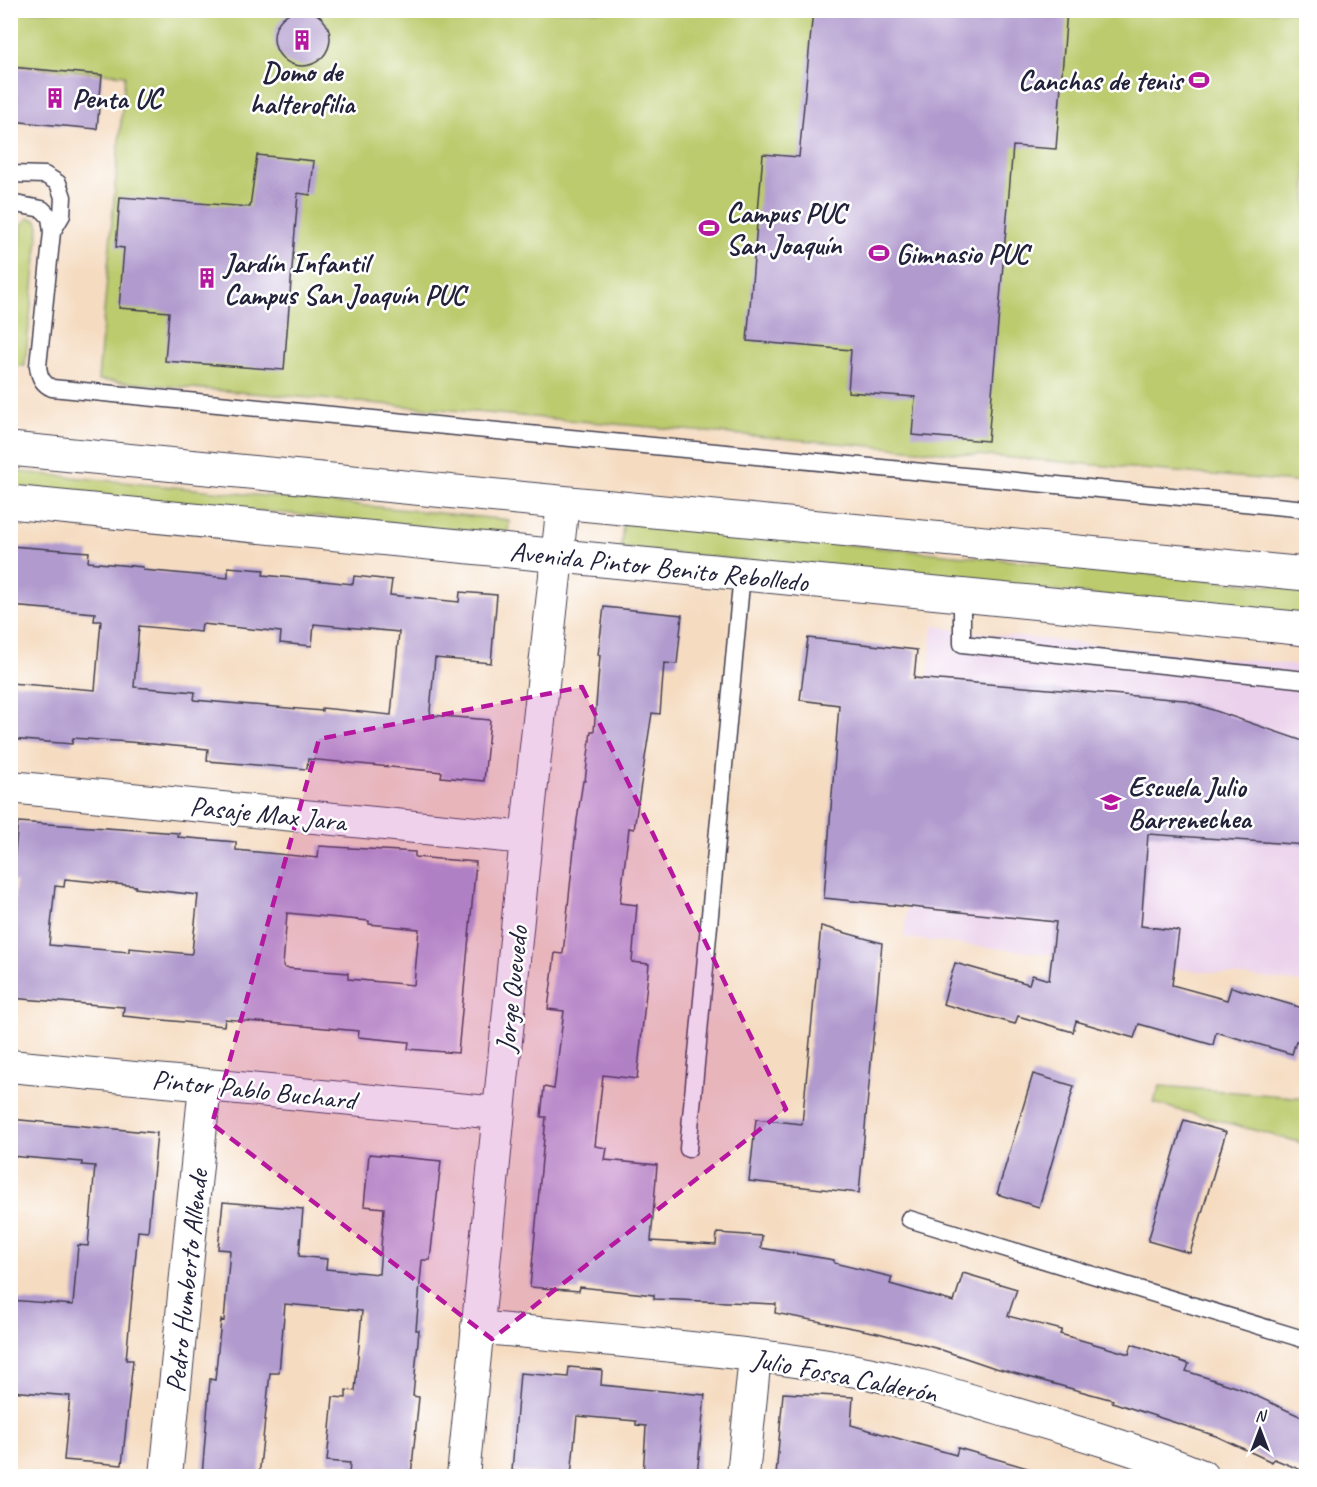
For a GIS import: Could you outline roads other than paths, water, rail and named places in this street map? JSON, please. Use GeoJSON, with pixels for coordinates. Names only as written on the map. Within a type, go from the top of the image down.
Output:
{"type":"FeatureCollection","features":[{"type":"Feature","properties":{"kind":"street","name":"Avenida Pintor Benito Rebolledo"},"geometry":{"type":"LineString","coordinates":[[10,449],[1306,574]]}},
{"type":"Feature","properties":{"kind":"street","name":"Avenida Pintor Benito Rebolledo"},"geometry":{"type":"LineString","coordinates":[[10,502],[1306,629]]}},
{"type":"Feature","properties":{"kind":"street","name":"Jorge Quevedo"},"geometry":{"type":"LineString","coordinates":[[463,1476],[498,1113],[562,503]]}},
{"type":"Feature","properties":{"kind":"street","name":"Pasaje Max Jara"},"geometry":{"type":"LineString","coordinates":[[10,787],[526,838]]}},
{"type":"Feature","properties":{"kind":"street","name":"Pintor Pablo Buchard"},"geometry":{"type":"LineString","coordinates":[[10,1066],[498,1113]]}},
{"type":"Feature","properties":{"kind":"street","name":"Pedro Humberto Allende"},"geometry":{"type":"LineString","coordinates":[[166,1476],[205,1085]]}},
{"type":"Feature","properties":{"kind":"street","name":"Julio Fossa Calderón"},"geometry":{"type":"LineString","coordinates":[[477,1328],[755,1356],[854,1371],[965,1399],[1138,1451],[1202,1476]]}},
{"type":"Feature","properties":{"kind":"street"},"geometry":{"type":"LineString","coordinates":[[743,1476],[755,1356]]}},
{"type":"Feature","properties":{"kind":"lane"},"geometry":{"type":"LineString","coordinates":[[10,174],[45,175],[58,183],[63,197],[62,216],[52,232]]}},
{"type":"Feature","properties":{"kind":"lane"},"geometry":{"type":"LineString","coordinates":[[10,203],[42,210],[50,217],[52,232],[38,366],[42,380],[46,386],[52,388],[1306,509]]}},
{"type":"Feature","properties":{"kind":"lane"},"geometry":{"type":"LineString","coordinates":[[688,1149],[742,574]]}},
{"type":"Feature","properties":{"kind":"lane"},"geometry":{"type":"LineString","coordinates":[[962,596],[962,644],[1306,680]]}},
{"type":"Feature","properties":{"kind":"lane"},"geometry":{"type":"LineString","coordinates":[[909,1219],[1306,1340]]}},
{"type":"Feature","properties":{"kind":"place","name":"Domo de halterofilia"},"geometry":{"type":"Point","coordinates":[302,40]}},
{"type":"Feature","properties":{"kind":"place","name":"Canchas de tenis"},"geometry":{"type":"Point","coordinates":[1199,80]}},
{"type":"Feature","properties":{"kind":"place","name":"Penta UC"},"geometry":{"type":"Point","coordinates":[55,98]}},
{"type":"Feature","properties":{"kind":"place","name":"Campus PUC San Joaquín"},"geometry":{"type":"Point","coordinates":[709,228]}},
{"type":"Feature","properties":{"kind":"place","name":"Gimnasio PUC"},"geometry":{"type":"Point","coordinates":[879,253]}},
{"type":"Feature","properties":{"kind":"place","name":"Jardín Infantil Campus San Joaquín PUC"},"geometry":{"type":"Point","coordinates":[207,278]}},
{"type":"Feature","properties":{"kind":"place","name":"Escuela Julio Barrenechea"},"geometry":{"type":"Point","coordinates":[1111,802]}}]}
